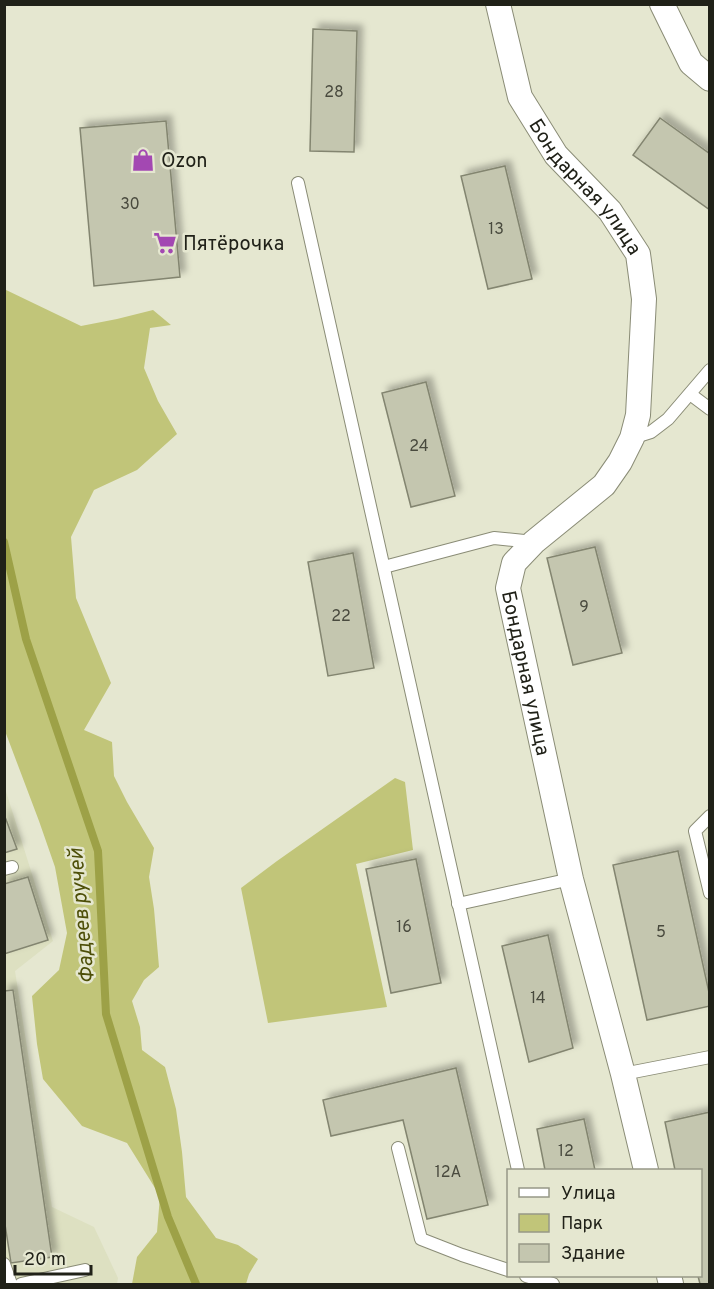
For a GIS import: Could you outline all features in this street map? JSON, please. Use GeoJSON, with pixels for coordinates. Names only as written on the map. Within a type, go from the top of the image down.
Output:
{"type":"FeatureCollection","features":[{"type":"Feature","properties":{"kind":"street","name":"Бондарная улица"},"geometry":{"type":"LineString","coordinates":[[498,4],[520,97],[556,155],[610,211],[638,254],[644,299],[638,415],[632,438],[620,462],[604,485],[534,542],[514,563],[508,588],[571,879],[646,1169]]}},
{"type":"Feature","properties":{"kind":"street"},"geometry":{"type":"LineString","coordinates":[[662,4],[691,63],[710,79]]}},
{"type":"Feature","properties":{"kind":"lane"},"geometry":{"type":"LineString","coordinates":[[298,183],[518,1169]]}},
{"type":"Feature","properties":{"kind":"lane"},"geometry":{"type":"LineString","coordinates":[[632,438],[651,432],[668,419],[710,370]]}},
{"type":"Feature","properties":{"kind":"lane"},"geometry":{"type":"LineString","coordinates":[[690,394],[710,409]]}},
{"type":"Feature","properties":{"kind":"lane"},"geometry":{"type":"LineString","coordinates":[[384,567],[494,538],[534,542]]}},
{"type":"Feature","properties":{"kind":"lane"},"geometry":{"type":"LineString","coordinates":[[710,816],[695,831],[710,892]]}},
{"type":"Feature","properties":{"kind":"lane"},"geometry":{"type":"LineString","coordinates":[[458,904],[571,879]]}},
{"type":"Feature","properties":{"kind":"lane"},"geometry":{"type":"LineString","coordinates":[[623,1074],[710,1057]]}},
{"type":"Feature","properties":{"kind":"lane"},"geometry":{"type":"LineString","coordinates":[[398,1148],[421,1239],[507,1270]]}},
{"type":"Feature","properties":{"kind":"lane"},"geometry":{"type":"LineString","coordinates":[[4,1264],[11,1284]]}},
{"type":"Feature","properties":{"kind":"lane"},"geometry":{"type":"LineString","coordinates":[[21,1284],[85,1270]]}},
{"type":"Feature","properties":{"kind":"shaded area"},"geometry":{"type":"Polygon","coordinates":[[[4,785],[53,941],[15,971],[52,1207],[94,1227],[118,1278],[117,1284],[5,1284],[4,785]]]}},
{"type":"Feature","properties":{"kind":"green space"},"geometry":{"type":"Polygon","coordinates":[[[4,289],[81,326],[153,310],[171,325],[150,328],[144,368],[158,401],[177,434],[137,470],[94,490],[71,537],[76,598],[111,683],[84,730],[112,742],[114,776],[154,848],[149,877],[159,967],[144,980],[132,1001],[140,1027],[142,1050],[165,1067],[176,1109],[186,1197],[216,1238],[238,1245],[258,1259],[246,1284],[132,1284],[137,1257],[157,1232],[160,1196],[127,1143],[82,1126],[43,1079],[32,996],[59,970],[67,933],[55,867],[5,731],[4,289]]]}},
{"type":"Feature","properties":{"kind":"green space"},"geometry":{"type":"Polygon","coordinates":[[[395,778],[405,782],[413,850],[356,864],[387,1007],[268,1023],[241,888],[395,778]]]}},
{"type":"Feature","properties":{"kind":"building"},"geometry":{"type":"Polygon","coordinates":[[[313,29],[357,31],[354,152],[310,151],[313,29]]]}},
{"type":"Feature","properties":{"kind":"building"},"geometry":{"type":"Polygon","coordinates":[[[660,118],[710,154],[710,210],[633,155],[660,118]]]}},
{"type":"Feature","properties":{"kind":"building"},"geometry":{"type":"Polygon","coordinates":[[[166,121],[180,277],[94,286],[80,128],[166,121]]]}},
{"type":"Feature","properties":{"kind":"building"},"geometry":{"type":"Polygon","coordinates":[[[505,166],[532,279],[488,289],[461,176],[505,166]]]}},
{"type":"Feature","properties":{"kind":"building"},"geometry":{"type":"Polygon","coordinates":[[[426,382],[455,496],[411,507],[382,393],[426,382]]]}},
{"type":"Feature","properties":{"kind":"building"},"geometry":{"type":"Polygon","coordinates":[[[595,547],[622,653],[573,665],[547,558],[595,547]]]}},
{"type":"Feature","properties":{"kind":"building"},"geometry":{"type":"Polygon","coordinates":[[[353,553],[374,668],[328,676],[308,562],[353,553]]]}},
{"type":"Feature","properties":{"kind":"building"},"geometry":{"type":"Polygon","coordinates":[[[4,814],[17,849],[4,853],[4,814]]]}},
{"type":"Feature","properties":{"kind":"building"},"geometry":{"type":"Polygon","coordinates":[[[678,851],[710,997],[710,1006],[647,1020],[613,865],[678,851]]]}},
{"type":"Feature","properties":{"kind":"building"},"geometry":{"type":"Polygon","coordinates":[[[416,859],[441,983],[391,993],[366,869],[416,859]]]}},
{"type":"Feature","properties":{"kind":"building"},"geometry":{"type":"Polygon","coordinates":[[[28,877],[48,940],[4,954],[4,884],[28,877]]]}},
{"type":"Feature","properties":{"kind":"building"},"geometry":{"type":"Polygon","coordinates":[[[548,935],[573,1048],[529,1062],[502,946],[548,935]]]}},
{"type":"Feature","properties":{"kind":"building"},"geometry":{"type":"Polygon","coordinates":[[[13,990],[52,1257],[11,1263],[4,1218],[4,991],[13,990]]]}},
{"type":"Feature","properties":{"kind":"building"},"geometry":{"type":"Polygon","coordinates":[[[456,1068],[488,1205],[427,1219],[403,1120],[331,1136],[323,1100],[456,1068]]]}},
{"type":"Feature","properties":{"kind":"building"},"geometry":{"type":"Polygon","coordinates":[[[710,1112],[710,1284],[700,1284],[698,1277],[702,1277],[702,1169],[675,1169],[665,1122],[710,1112]]]}},
{"type":"Feature","properties":{"kind":"building"},"geometry":{"type":"Polygon","coordinates":[[[584,1119],[595,1169],[545,1169],[537,1129],[584,1119]]]}},
{"type":"Feature","properties":{"kind":"waterway","name":"Фадеев ручей"},"geometry":{"type":"LineString","coordinates":[[4,542],[26,639],[98,851],[106,1014],[168,1217],[196,1284]]}},
{"type":"Feature","properties":{"kind":"place","name":"Ozon"},"geometry":{"type":"Point","coordinates":[143,160]}},
{"type":"Feature","properties":{"kind":"place","name":"Пятёрочка"},"geometry":{"type":"Point","coordinates":[165,243]}}]}
